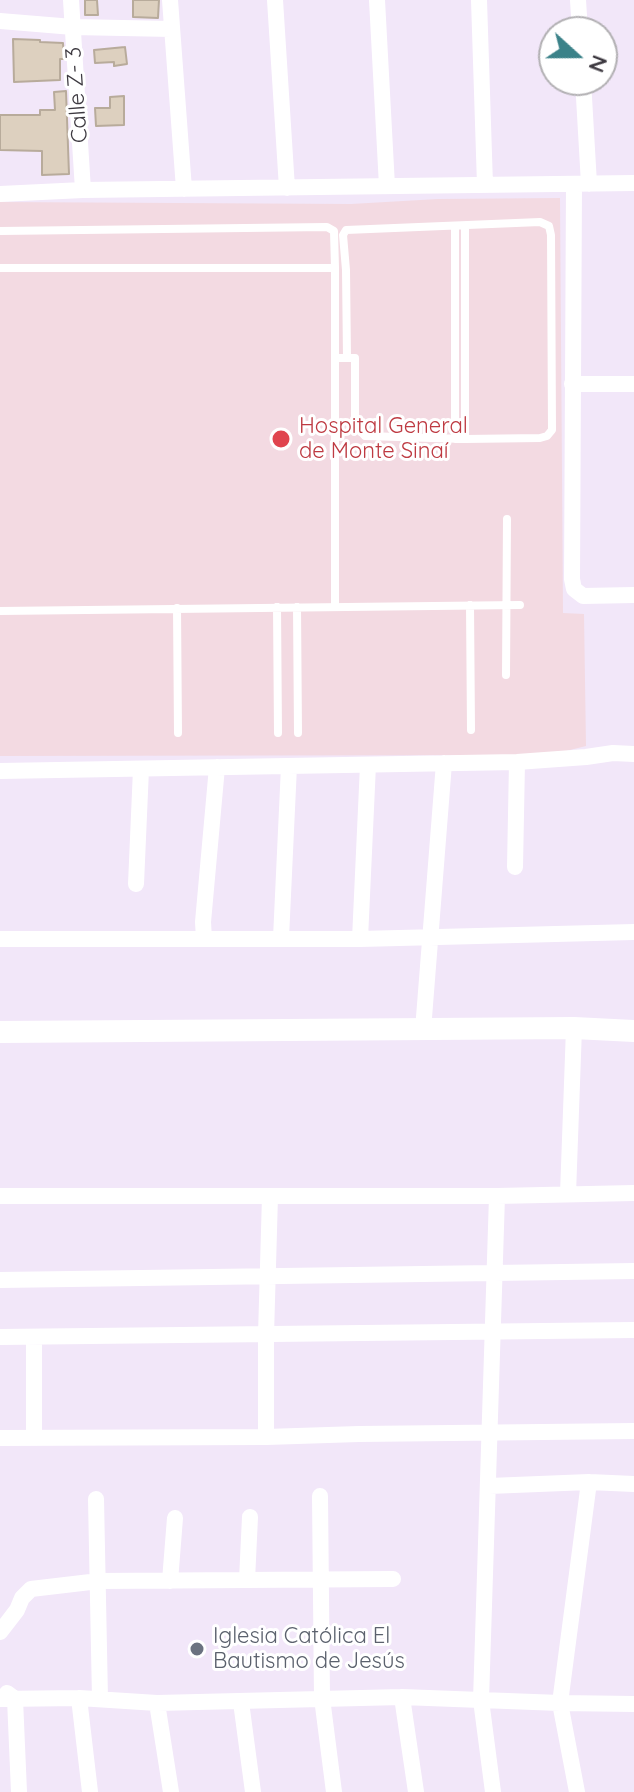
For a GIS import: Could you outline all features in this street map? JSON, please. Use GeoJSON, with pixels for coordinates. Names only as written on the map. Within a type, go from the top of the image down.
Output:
{"type":"FeatureCollection","features":[{"type":"Feature","properties":{"kind":"street","name":"Calle Z- 3"},"geometry":{"type":"LineString","coordinates":[[71,0],[83,190]]}},
{"type":"Feature","properties":{"kind":"street"},"geometry":{"type":"LineString","coordinates":[[170,0],[184,189]]}},
{"type":"Feature","properties":{"kind":"street"},"geometry":{"type":"LineString","coordinates":[[275,0],[287,188]]}},
{"type":"Feature","properties":{"kind":"street"},"geometry":{"type":"LineString","coordinates":[[377,0],[387,186]]}},
{"type":"Feature","properties":{"kind":"street"},"geometry":{"type":"LineString","coordinates":[[479,0],[485,185]]}},
{"type":"Feature","properties":{"kind":"street"},"geometry":{"type":"LineString","coordinates":[[0,21],[73,27],[172,29]]}},
{"type":"Feature","properties":{"kind":"street"},"geometry":{"type":"LineString","coordinates":[[583,96],[582,184],[572,384],[571,566],[574,589],[583,596],[634,595]]}},
{"type":"Feature","properties":{"kind":"street"},"geometry":{"type":"LineString","coordinates":[[0,194],[83,190],[634,183]]}},
{"type":"Feature","properties":{"kind":"street"},"geometry":{"type":"LineString","coordinates":[[572,384],[634,384]]}},
{"type":"Feature","properties":{"kind":"street"},"geometry":{"type":"LineString","coordinates":[[0,771],[517,762],[613,753],[634,754]]}},
{"type":"Feature","properties":{"kind":"street"},"geometry":{"type":"LineString","coordinates":[[515,867],[517,762]]}},
{"type":"Feature","properties":{"kind":"street"},"geometry":{"type":"LineString","coordinates":[[423,1030],[444,763]]}},
{"type":"Feature","properties":{"kind":"street"},"geometry":{"type":"LineString","coordinates":[[360,939],[368,765]]}},
{"type":"Feature","properties":{"kind":"street"},"geometry":{"type":"LineString","coordinates":[[281,938],[289,766]]}},
{"type":"Feature","properties":{"kind":"street"},"geometry":{"type":"LineString","coordinates":[[204,939],[217,767]]}},
{"type":"Feature","properties":{"kind":"street"},"geometry":{"type":"LineString","coordinates":[[136,884],[141,769]]}},
{"type":"Feature","properties":{"kind":"street"},"geometry":{"type":"LineString","coordinates":[[0,939],[360,939],[634,932]]}},
{"type":"Feature","properties":{"kind":"street"},"geometry":{"type":"LineString","coordinates":[[568,1194],[574,1028]]}},
{"type":"Feature","properties":{"kind":"street"},"geometry":{"type":"LineString","coordinates":[[0,1032],[574,1028],[634,1031]]}},
{"type":"Feature","properties":{"kind":"street"},"geometry":{"type":"LineString","coordinates":[[0,1196],[634,1193]]}},
{"type":"Feature","properties":{"kind":"street"},"geometry":{"type":"LineString","coordinates":[[266,1437],[270,1196]]}},
{"type":"Feature","properties":{"kind":"street"},"geometry":{"type":"LineString","coordinates":[[493,1792],[481,1700],[497,1196]]}},
{"type":"Feature","properties":{"kind":"street"},"geometry":{"type":"LineString","coordinates":[[0,1280],[634,1271]]}},
{"type":"Feature","properties":{"kind":"street"},"geometry":{"type":"LineString","coordinates":[[0,1337],[634,1330]]}},
{"type":"Feature","properties":{"kind":"street"},"geometry":{"type":"LineString","coordinates":[[34,1337],[34,1437]]}},
{"type":"Feature","properties":{"kind":"street"},"geometry":{"type":"LineString","coordinates":[[0,1438],[634,1431]]}},
{"type":"Feature","properties":{"kind":"street"},"geometry":{"type":"LineString","coordinates":[[489,1486],[589,1482],[634,1484]]}},
{"type":"Feature","properties":{"kind":"street"},"geometry":{"type":"LineString","coordinates":[[577,1792],[560,1703],[589,1482]]}},
{"type":"Feature","properties":{"kind":"street"},"geometry":{"type":"LineString","coordinates":[[320,1496],[322,1698],[334,1792]]}},
{"type":"Feature","properties":{"kind":"street"},"geometry":{"type":"LineString","coordinates":[[96,1499],[100,1699]]}},
{"type":"Feature","properties":{"kind":"street"},"geometry":{"type":"LineString","coordinates":[[247,1580],[250,1517]]}},
{"type":"Feature","properties":{"kind":"street"},"geometry":{"type":"LineString","coordinates":[[170,1581],[175,1518]]}},
{"type":"Feature","properties":{"kind":"street"},"geometry":{"type":"LineString","coordinates":[[0,1632],[31,1589],[99,1581],[393,1579]]}},
{"type":"Feature","properties":{"kind":"street"},"geometry":{"type":"LineString","coordinates":[[0,1688],[7,1699],[19,1792]]}},
{"type":"Feature","properties":{"kind":"street"},"geometry":{"type":"LineString","coordinates":[[7,1699],[79,1698],[157,1703],[402,1697],[634,1704]]}},
{"type":"Feature","properties":{"kind":"street"},"geometry":{"type":"LineString","coordinates":[[402,1697],[416,1792]]}},
{"type":"Feature","properties":{"kind":"street"},"geometry":{"type":"LineString","coordinates":[[79,1698],[90,1792]]}},
{"type":"Feature","properties":{"kind":"street"},"geometry":{"type":"LineString","coordinates":[[241,1702],[253,1792]]}},
{"type":"Feature","properties":{"kind":"street"},"geometry":{"type":"LineString","coordinates":[[157,1703],[171,1792]]}},
{"type":"Feature","properties":{"kind":"lane"},"geometry":{"type":"LineString","coordinates":[[335,358],[347,358],[355,358],[355,425],[365,436],[460,439],[547,436],[552,430],[549,226],[540,222],[346,230],[343,235],[347,358]]}},
{"type":"Feature","properties":{"kind":"lane"},"geometry":{"type":"LineString","coordinates":[[460,226],[460,439]]}},
{"type":"Feature","properties":{"kind":"lane"},"geometry":{"type":"LineString","coordinates":[[0,231],[327,227],[334,231],[335,606]]}},
{"type":"Feature","properties":{"kind":"lane"},"geometry":{"type":"LineString","coordinates":[[0,268],[335,268]]}},
{"type":"Feature","properties":{"kind":"lane"},"geometry":{"type":"LineString","coordinates":[[506,675],[507,519]]}},
{"type":"Feature","properties":{"kind":"lane"},"geometry":{"type":"LineString","coordinates":[[470,605],[471,730]]}},
{"type":"Feature","properties":{"kind":"lane"},"geometry":{"type":"LineString","coordinates":[[0,611],[520,605]]}},
{"type":"Feature","properties":{"kind":"lane"},"geometry":{"type":"LineString","coordinates":[[277,607],[278,733]]}},
{"type":"Feature","properties":{"kind":"lane"},"geometry":{"type":"LineString","coordinates":[[297,607],[298,733]]}},
{"type":"Feature","properties":{"kind":"lane"},"geometry":{"type":"LineString","coordinates":[[177,608],[178,733]]}},
{"type":"Feature","properties":{"kind":"shaded area","name":"Hospital General de Monte Sinaí"},"geometry":{"type":"Polygon","coordinates":[[[560,198],[563,613],[584,614],[586,746],[534,755],[0,756],[0,202],[351,204],[438,199],[560,198]]]}},
{"type":"Feature","properties":{"kind":"building"},"geometry":{"type":"Polygon","coordinates":[[[85,0],[97,0],[98,15],[85,15],[85,0]]]}},
{"type":"Feature","properties":{"kind":"building"},"geometry":{"type":"Polygon","coordinates":[[[133,0],[159,0],[158,18],[133,17],[133,0]]]}},
{"type":"Feature","properties":{"kind":"building"},"geometry":{"type":"Polygon","coordinates":[[[13,39],[63,43],[60,80],[14,82],[13,39]]]}},
{"type":"Feature","properties":{"kind":"building"},"geometry":{"type":"Polygon","coordinates":[[[125,47],[127,64],[114,66],[114,62],[95,63],[94,50],[125,47]]]}},
{"type":"Feature","properties":{"kind":"building"},"geometry":{"type":"Polygon","coordinates":[[[66,91],[69,174],[42,175],[42,151],[0,150],[0,115],[40,115],[40,110],[55,110],[54,92],[66,91]]]}},
{"type":"Feature","properties":{"kind":"building"},"geometry":{"type":"Polygon","coordinates":[[[124,96],[124,125],[96,126],[95,108],[110,108],[110,97],[124,96]]]}},
{"type":"Feature","properties":{"kind":"place","name":"Hospital General de Monte Sinaí"},"geometry":{"type":"Point","coordinates":[281,439]}},
{"type":"Feature","properties":{"kind":"place","name":"Iglesia Católica El Bautismo de Jesús"},"geometry":{"type":"Point","coordinates":[197,1649]}}]}
